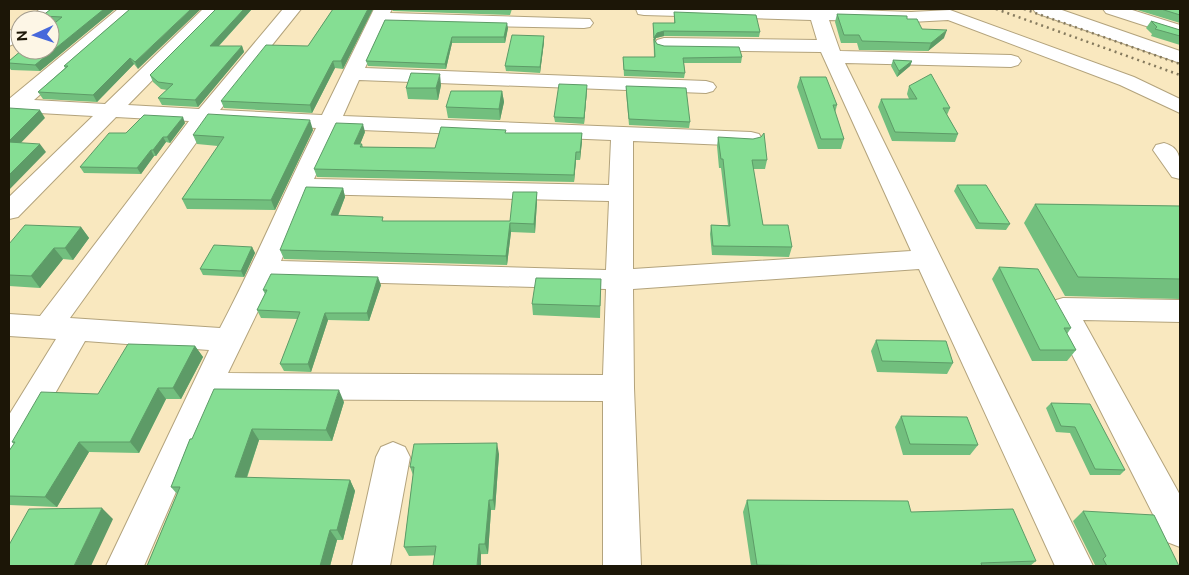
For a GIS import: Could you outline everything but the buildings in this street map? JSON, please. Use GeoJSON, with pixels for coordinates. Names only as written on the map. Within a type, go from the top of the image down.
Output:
{"type":"FeatureCollection","features":[{"type":"Feature","properties":{"kind":"street"},"geometry":{"type":"LineString","coordinates":[[11,107],[128,9]]}},
{"type":"Feature","properties":{"kind":"street"},"geometry":{"type":"LineString","coordinates":[[9,211],[213,9]]}},
{"type":"Feature","properties":{"kind":"street"},"geometry":{"type":"LineString","coordinates":[[47,328],[206,116],[292,9]]}},
{"type":"Feature","properties":{"kind":"street"},"geometry":{"type":"LineString","coordinates":[[1042,9],[1180,57]]}},
{"type":"Feature","properties":{"kind":"street"},"geometry":{"type":"LineString","coordinates":[[1112,9],[1180,31]]}},
{"type":"Feature","properties":{"kind":"street"},"geometry":{"type":"LineString","coordinates":[[644,10],[817,11],[911,17],[941,12],[1127,81],[1180,107]]}},
{"type":"Feature","properties":{"kind":"street"},"geometry":{"type":"LineString","coordinates":[[817,11],[830,52],[1074,566]]}},
{"type":"Feature","properties":{"kind":"street"},"geometry":{"type":"LineString","coordinates":[[125,566],[206,386],[264,270],[299,186],[381,13],[584,22]]}},
{"type":"Feature","properties":{"kind":"street"},"geometry":{"type":"LineString","coordinates":[[664,44],[1010,60]]}},
{"type":"Feature","properties":{"kind":"street"},"geometry":{"type":"LineString","coordinates":[[352,74],[706,87]]}},
{"type":"Feature","properties":{"kind":"street"},"geometry":{"type":"LineString","coordinates":[[11,107],[751,139]]}},
{"type":"Feature","properties":{"kind":"street"},"geometry":{"type":"LineString","coordinates":[[622,133],[618,388],[622,566]]}},
{"type":"Feature","properties":{"kind":"street"},"geometry":{"type":"LineString","coordinates":[[1164,150],[1180,172]]}},
{"type":"Feature","properties":{"kind":"street"},"geometry":{"type":"LineString","coordinates":[[299,186],[621,193]]}},
{"type":"Feature","properties":{"kind":"street"},"geometry":{"type":"LineString","coordinates":[[264,270],[619,280],[928,258]]}},
{"type":"Feature","properties":{"kind":"street"},"geometry":{"type":"LineString","coordinates":[[1176,513],[1062,309],[1180,311]]}},
{"type":"Feature","properties":{"kind":"street"},"geometry":{"type":"LineString","coordinates":[[9,326],[229,340]]}},
{"type":"Feature","properties":{"kind":"street"},"geometry":{"type":"LineString","coordinates":[[9,443],[77,330]]}},
{"type":"Feature","properties":{"kind":"street"},"geometry":{"type":"LineString","coordinates":[[206,386],[618,388]]}},
{"type":"Feature","properties":{"kind":"street"},"geometry":{"type":"LineString","coordinates":[[371,566],[393,457]]}},
{"type":"Feature","properties":{"kind":"railway"},"geometry":{"type":"LineString","coordinates":[[996,9],[1180,75]]}},
{"type":"Feature","properties":{"kind":"railway"},"geometry":{"type":"LineString","coordinates":[[1024,9],[1180,64]]}}]}
